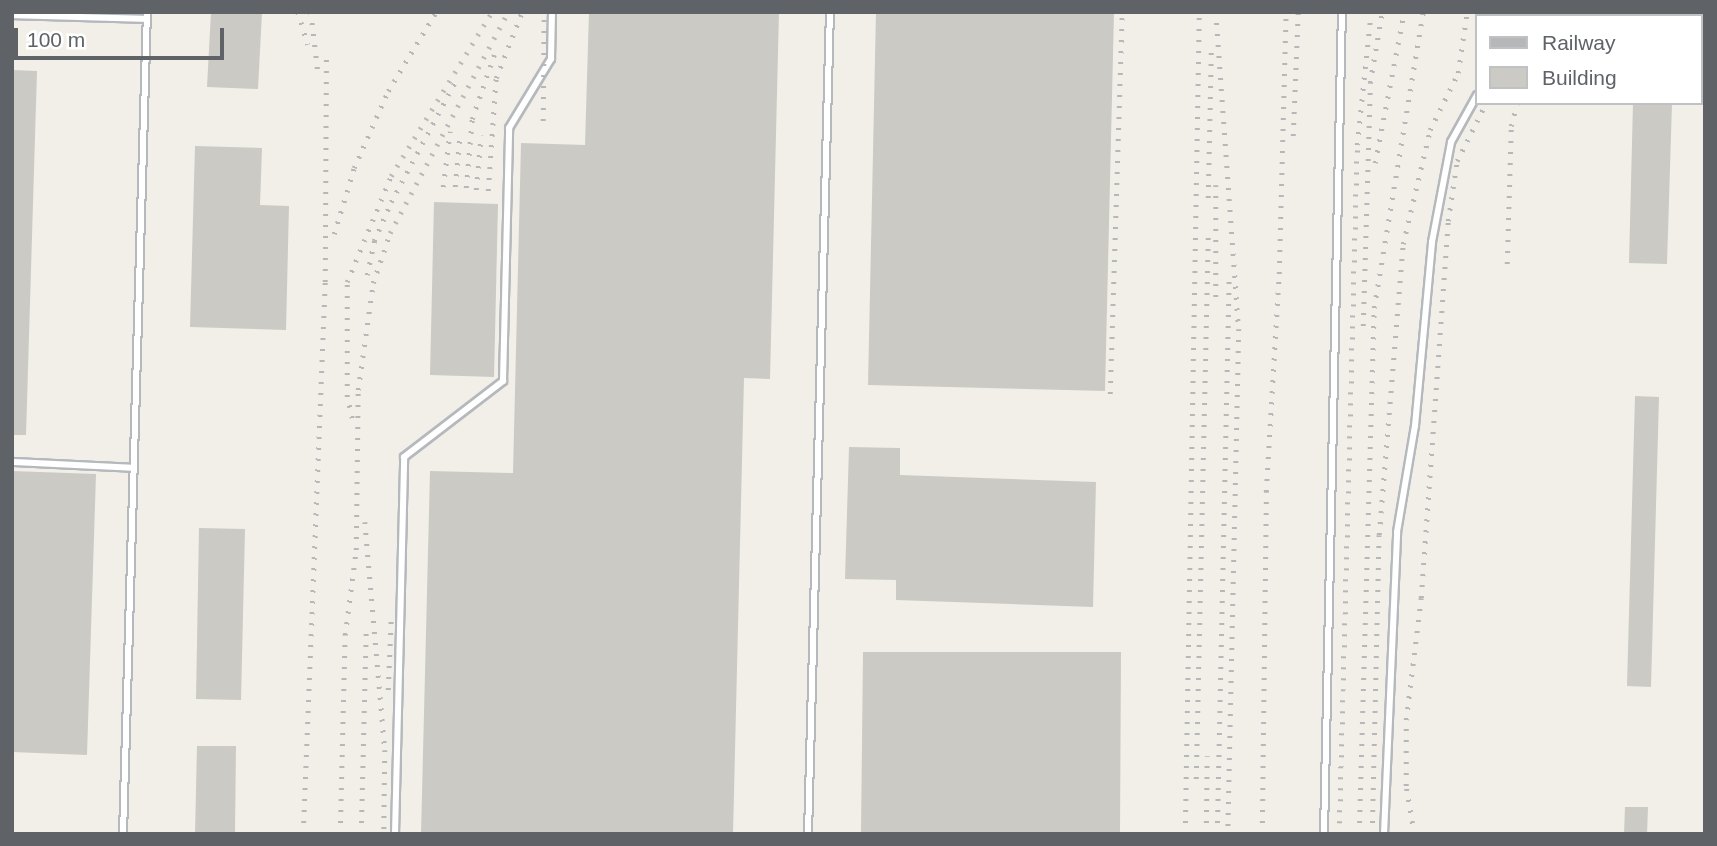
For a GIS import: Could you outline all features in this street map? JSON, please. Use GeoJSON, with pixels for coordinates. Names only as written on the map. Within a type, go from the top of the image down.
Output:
{"type":"FeatureCollection","features":[{"type":"Feature","properties":{"kind":"lane"},"geometry":{"type":"LineString","coordinates":[[395,834],[404,457],[503,381],[509,128],[551,59],[552,12]]}},
{"type":"Feature","properties":{"kind":"lane"},"geometry":{"type":"LineString","coordinates":[[808,834],[830,12]]}},
{"type":"Feature","properties":{"kind":"lane"},"geometry":{"type":"LineString","coordinates":[[1324,834],[1342,12]]}},
{"type":"Feature","properties":{"kind":"lane"},"geometry":{"type":"LineString","coordinates":[[12,15],[147,16],[123,834]]}},
{"type":"Feature","properties":{"kind":"lane"},"geometry":{"type":"LineString","coordinates":[[1384,834],[1397,532],[1415,426],[1432,242],[1451,142],[1476,97]]}},
{"type":"Feature","properties":{"kind":"lane"},"geometry":{"type":"LineString","coordinates":[[12,462],[134,468]]}},
{"type":"Feature","properties":{"kind":"building"},"geometry":{"type":"Polygon","coordinates":[[[211,12],[262,12],[258,89],[207,87],[211,12]]]}},
{"type":"Feature","properties":{"kind":"building"},"geometry":{"type":"Polygon","coordinates":[[[589,12],[779,12],[770,379],[744,378],[733,834],[421,834],[430,471],[513,473],[521,143],[585,145],[589,12]]]}},
{"type":"Feature","properties":{"kind":"building"},"geometry":{"type":"Polygon","coordinates":[[[876,12],[1114,12],[1105,391],[868,385],[876,12]]]}},
{"type":"Feature","properties":{"kind":"building"},"geometry":{"type":"Polygon","coordinates":[[[12,70],[37,71],[26,435],[12,435],[12,70]]]}},
{"type":"Feature","properties":{"kind":"building"},"geometry":{"type":"Polygon","coordinates":[[[1633,105],[1672,105],[1667,264],[1629,263],[1633,105]]]}},
{"type":"Feature","properties":{"kind":"building"},"geometry":{"type":"Polygon","coordinates":[[[195,146],[262,148],[260,205],[289,206],[286,330],[190,327],[195,146]]]}},
{"type":"Feature","properties":{"kind":"building"},"geometry":{"type":"Polygon","coordinates":[[[434,202],[498,204],[494,377],[430,375],[434,202]]]}},
{"type":"Feature","properties":{"kind":"building"},"geometry":{"type":"Polygon","coordinates":[[[1635,396],[1659,397],[1651,687],[1627,686],[1635,396]]]}},
{"type":"Feature","properties":{"kind":"building"},"geometry":{"type":"Polygon","coordinates":[[[849,447],[900,448],[900,475],[1096,482],[1093,607],[896,600],[896,580],[845,579],[849,447]]]}},
{"type":"Feature","properties":{"kind":"building"},"geometry":{"type":"Polygon","coordinates":[[[12,471],[96,474],[87,755],[12,752],[12,471]]]}},
{"type":"Feature","properties":{"kind":"building"},"geometry":{"type":"Polygon","coordinates":[[[199,528],[245,529],[241,700],[196,699],[199,528]]]}},
{"type":"Feature","properties":{"kind":"building"},"geometry":{"type":"Polygon","coordinates":[[[863,652],[1121,652],[1120,834],[861,834],[863,652]]]}},
{"type":"Feature","properties":{"kind":"building"},"geometry":{"type":"Polygon","coordinates":[[[197,746],[236,746],[235,834],[195,834],[197,746]]]}},
{"type":"Feature","properties":{"kind":"building"},"geometry":{"type":"Polygon","coordinates":[[[1625,807],[1648,807],[1647,834],[1624,834],[1625,807]]]}},
{"type":"Feature","properties":{"kind":"railway"},"geometry":{"type":"LineString","coordinates":[[298,12],[308,44]]}},
{"type":"Feature","properties":{"kind":"railway"},"geometry":{"type":"LineString","coordinates":[[311,12],[318,72]]}},
{"type":"Feature","properties":{"kind":"railway"},"geometry":{"type":"LineString","coordinates":[[334,234],[354,168],[388,91],[436,12]]}},
{"type":"Feature","properties":{"kind":"railway"},"geometry":{"type":"LineString","coordinates":[[352,418],[347,397],[347,282],[391,176],[492,12]]}},
{"type":"Feature","properties":{"kind":"railway"},"geometry":{"type":"LineString","coordinates":[[340,834],[345,635],[356,550],[358,390],[373,283],[390,233],[508,12]]}},
{"type":"Feature","properties":{"kind":"railway"},"geometry":{"type":"LineString","coordinates":[[488,191],[496,78],[522,12]]}},
{"type":"Feature","properties":{"kind":"railway"},"geometry":{"type":"LineString","coordinates":[[543,121],[544,12]]}},
{"type":"Feature","properties":{"kind":"railway"},"geometry":{"type":"LineString","coordinates":[[1110,394],[1122,12]]}},
{"type":"Feature","properties":{"kind":"railway"},"geometry":{"type":"LineString","coordinates":[[1185,834],[1199,12]]}},
{"type":"Feature","properties":{"kind":"railway"},"geometry":{"type":"LineString","coordinates":[[1216,12],[1239,329],[1228,834]]}},
{"type":"Feature","properties":{"kind":"railway"},"geometry":{"type":"LineString","coordinates":[[1262,834],[1266,492],[1279,274],[1286,12]]}},
{"type":"Feature","properties":{"kind":"railway"},"geometry":{"type":"LineString","coordinates":[[1293,136],[1298,12]]}},
{"type":"Feature","properties":{"kind":"railway"},"geometry":{"type":"LineString","coordinates":[[1339,834],[1357,145],[1371,12]]}},
{"type":"Feature","properties":{"kind":"railway"},"geometry":{"type":"LineString","coordinates":[[1363,326],[1370,83],[1382,12]]}},
{"type":"Feature","properties":{"kind":"railway"},"geometry":{"type":"LineString","coordinates":[[1375,163],[1404,12]]}},
{"type":"Feature","properties":{"kind":"railway"},"geometry":{"type":"LineString","coordinates":[[1359,834],[1374,308],[1423,12]]}},
{"type":"Feature","properties":{"kind":"railway"},"geometry":{"type":"LineString","coordinates":[[1372,834],[1379,535],[1403,244],[1430,130],[1458,73],[1467,12]]}},
{"type":"Feature","properties":{"kind":"railway"},"geometry":{"type":"LineString","coordinates":[[1208,198],[1211,51]]}},
{"type":"Feature","properties":{"kind":"railway"},"geometry":{"type":"LineString","coordinates":[[303,834],[325,282],[326,55]]}},
{"type":"Feature","properties":{"kind":"railway"},"geometry":{"type":"LineString","coordinates":[[466,188],[472,119],[494,55]]}},
{"type":"Feature","properties":{"kind":"railway"},"geometry":{"type":"LineString","coordinates":[[367,275],[374,241],[391,202],[455,82]]}},
{"type":"Feature","properties":{"kind":"railway"},"geometry":{"type":"LineString","coordinates":[[1414,834],[1406,786],[1406,720],[1421,598],[1448,221],[1457,161],[1485,105]]}},
{"type":"Feature","properties":{"kind":"railway"},"geometry":{"type":"LineString","coordinates":[[1507,264],[1511,126],[1516,105]]}},
{"type":"Feature","properties":{"kind":"railway"},"geometry":{"type":"LineString","coordinates":[[443,187],[450,131]]}},
{"type":"Feature","properties":{"kind":"railway"},"geometry":{"type":"LineString","coordinates":[[455,187],[460,133]]}},
{"type":"Feature","properties":{"kind":"railway"},"geometry":{"type":"LineString","coordinates":[[476,190],[481,135]]}},
{"type":"Feature","properties":{"kind":"railway"},"geometry":{"type":"LineString","coordinates":[[1216,185],[1216,304]]}},
{"type":"Feature","properties":{"kind":"railway"},"geometry":{"type":"LineString","coordinates":[[1196,779],[1208,236]]}},
{"type":"Feature","properties":{"kind":"railway"},"geometry":{"type":"LineString","coordinates":[[1217,834],[1229,276]]}},
{"type":"Feature","properties":{"kind":"railway"},"geometry":{"type":"LineString","coordinates":[[365,522],[385,750],[384,834]]}},
{"type":"Feature","properties":{"kind":"railway"},"geometry":{"type":"LineString","coordinates":[[388,690],[391,619]]}},
{"type":"Feature","properties":{"kind":"railway"},"geometry":{"type":"LineString","coordinates":[[361,834],[366,630]]}},
{"type":"Feature","properties":{"kind":"railway"},"geometry":{"type":"LineString","coordinates":[[1206,834],[1207,756]]}}]}
